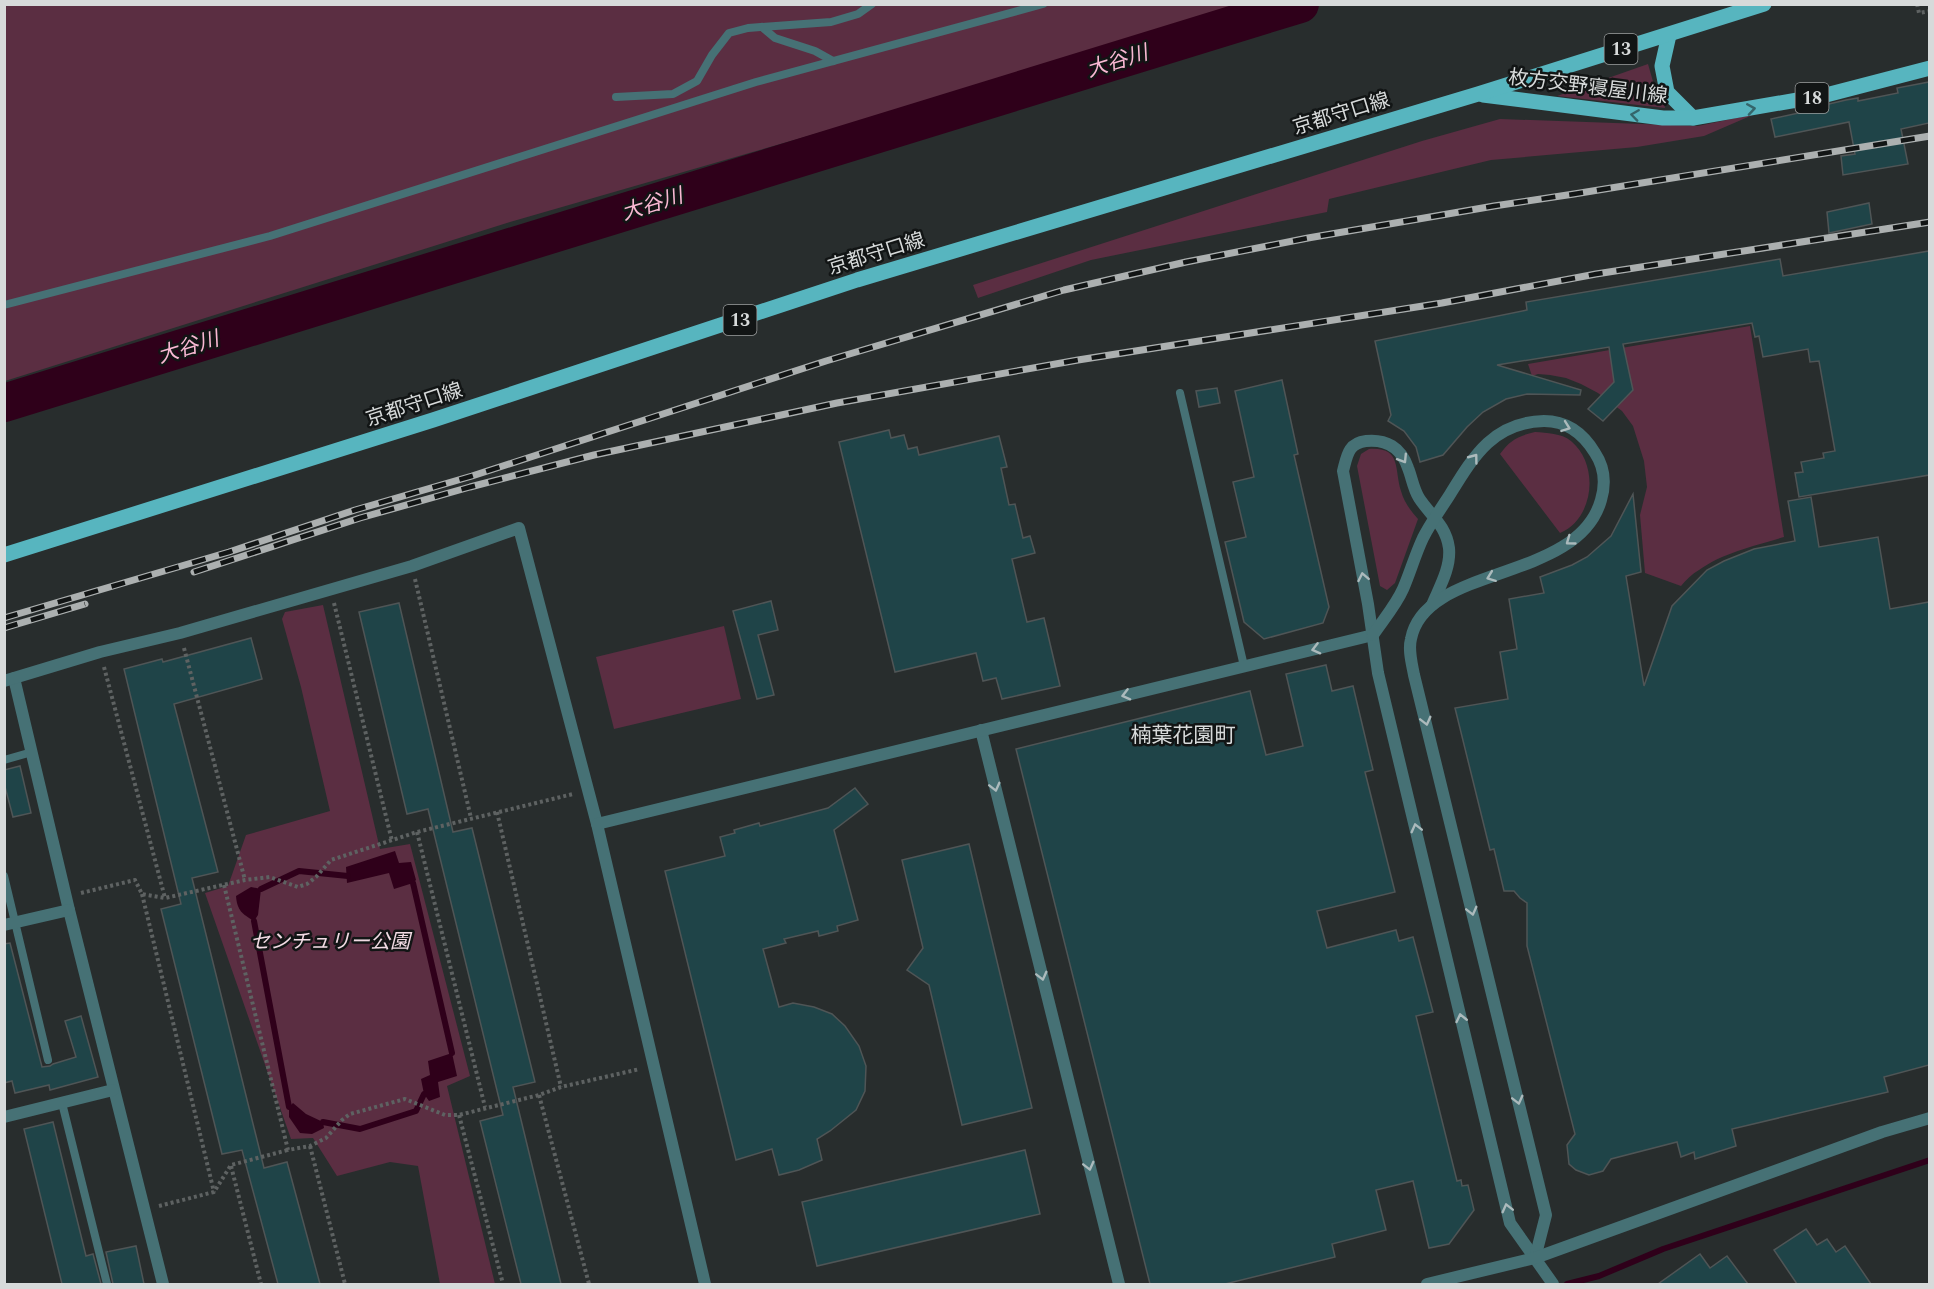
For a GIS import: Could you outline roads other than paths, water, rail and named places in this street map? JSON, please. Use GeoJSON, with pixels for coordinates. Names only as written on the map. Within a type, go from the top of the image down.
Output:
{"type":"FeatureCollection","features":[{"type":"Feature","properties":{"kind":"main road","name":"京都守口線"},"geometry":{"type":"LineString","coordinates":[[4,555],[445,416],[857,280],[1478,94],[1764,4]]}},
{"type":"Feature","properties":{"kind":"main road","name":"枚方交野寝屋川線"},"geometry":{"type":"LineString","coordinates":[[1669,35],[1662,66],[1667,92],[1693,118]]}},
{"type":"Feature","properties":{"kind":"main road","name":"枚方交野寝屋川線"},"geometry":{"type":"LineString","coordinates":[[1478,94],[1663,118],[1693,118],[1826,95],[1929,68]]}},
{"type":"Feature","properties":{"kind":"street"},"geometry":{"type":"LineString","coordinates":[[597,824],[1373,635],[1402,592],[1423,537],[1484,444],[1514,426],[1530,422],[1548,421],[1572,427],[1588,441],[1598,457],[1604,474],[1604,487],[1597,512],[1573,540],[1546,556],[1455,591],[1432,605],[1422,614],[1410,640],[1412,664],[1546,1215],[1535,1258]]}},
{"type":"Feature","properties":{"kind":"street"},"geometry":{"type":"LineString","coordinates":[[1432,605],[1448,565],[1449,548],[1440,523],[1412,486],[1408,466],[1400,452],[1384,441],[1364,441],[1352,446],[1348,450],[1343,471],[1382,691],[1510,1222],[1553,1284]]}},
{"type":"Feature","properties":{"kind":"street"},"geometry":{"type":"LineString","coordinates":[[163,1284],[67,904],[32,752],[9,680],[100,651],[180,633],[412,566],[519,528],[597,824],[705,1284]]}},
{"type":"Feature","properties":{"kind":"street"},"geometry":{"type":"LineString","coordinates":[[981,730],[1119,1284]]}},
{"type":"Feature","properties":{"kind":"street"},"geometry":{"type":"LineString","coordinates":[[10,924],[67,904]]}},
{"type":"Feature","properties":{"kind":"street"},"geometry":{"type":"LineString","coordinates":[[4,1117],[113,1090]]}},
{"type":"Feature","properties":{"kind":"street"},"geometry":{"type":"LineString","coordinates":[[1427,1284],[1535,1258],[1882,1132],[1929,1118]]}},
{"type":"Feature","properties":{"kind":"lane"},"geometry":{"type":"LineString","coordinates":[[616,97],[673,94],[697,81],[711,55],[729,33],[748,28],[831,22],[858,14],[872,4]]}},
{"type":"Feature","properties":{"kind":"lane"},"geometry":{"type":"LineString","coordinates":[[4,305],[270,236],[756,82],[1044,4]]}},
{"type":"Feature","properties":{"kind":"lane"},"geometry":{"type":"LineString","coordinates":[[762,27],[775,38],[815,51],[833,61]]}},
{"type":"Feature","properties":{"kind":"lane"},"geometry":{"type":"LineString","coordinates":[[1180,393],[1244,666]]}},
{"type":"Feature","properties":{"kind":"lane"},"geometry":{"type":"LineString","coordinates":[[4,760],[32,752]]}},
{"type":"Feature","properties":{"kind":"lane"},"geometry":{"type":"LineString","coordinates":[[4,876],[10,924],[48,1060]]}},
{"type":"Feature","properties":{"kind":"lane"},"geometry":{"type":"LineString","coordinates":[[62,1103],[106,1284]]}},
{"type":"Feature","properties":{"kind":"waterway","name":"大谷川"},"geometry":{"type":"LineString","coordinates":[[4,403],[1300,4]]}},
{"type":"Feature","properties":{"kind":"waterway"},"geometry":{"type":"LineString","coordinates":[[261,889],[299,871],[348,876]]}},
{"type":"Feature","properties":{"kind":"waterway"},"geometry":{"type":"LineString","coordinates":[[413,883],[452,1053]]}},
{"type":"Feature","properties":{"kind":"waterway"},"geometry":{"type":"LineString","coordinates":[[254,921],[289,1107]]}},
{"type":"Feature","properties":{"kind":"waterway"},"geometry":{"type":"LineString","coordinates":[[323,1122],[360,1129],[416,1111],[424,1094]]}},
{"type":"Feature","properties":{"kind":"waterway"},"geometry":{"type":"LineString","coordinates":[[1567,1284],[1599,1276],[1663,1249],[1930,1160]]}},
{"type":"Feature","properties":{"kind":"railway"},"geometry":{"type":"LineString","coordinates":[[4,618],[229,552],[826,361],[1064,290],[1186,262],[1308,238],[1930,136]]}},
{"type":"Feature","properties":{"kind":"railway"},"geometry":{"type":"LineString","coordinates":[[194,572],[360,518],[470,487],[594,455],[837,403],[1078,360],[1442,303],[1596,274],[1930,222]]}},
{"type":"Feature","properties":{"kind":"railway"},"geometry":{"type":"LineString","coordinates":[[4,628],[85,604]]}},
{"type":"Feature","properties":{"kind":"district","name":"楠葉花園町"},"geometry":{"type":"Point","coordinates":[1183,735]}},
{"type":"Feature","properties":{"kind":"park label","name":"センチュリー公園"},"geometry":{"type":"Point","coordinates":[330,941]}}]}
